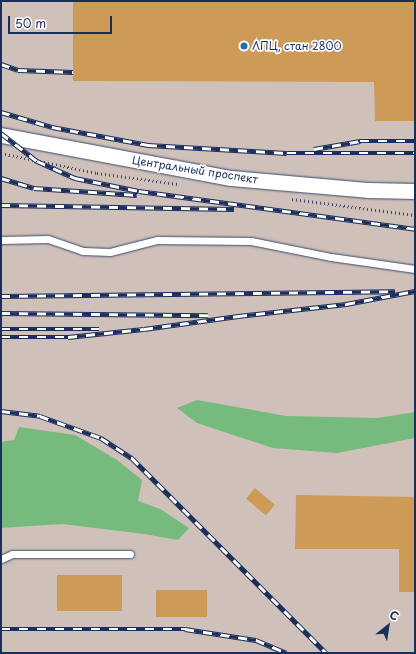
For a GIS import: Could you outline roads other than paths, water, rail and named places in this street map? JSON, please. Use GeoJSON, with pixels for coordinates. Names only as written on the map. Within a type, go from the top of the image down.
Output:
{"type":"FeatureCollection","features":[{"type":"Feature","properties":{"kind":"street","name":"Центральный проспект"},"geometry":{"type":"LineString","coordinates":[[1,135],[231,178],[369,190],[415,191]]}},
{"type":"Feature","properties":{"kind":"lane"},"geometry":{"type":"LineString","coordinates":[[1,240],[48,239],[83,251],[103,252],[157,240],[251,241],[330,257],[415,269]]}},
{"type":"Feature","properties":{"kind":"lane"},"geometry":{"type":"LineString","coordinates":[[1,559],[12,554],[130,554]]}},
{"type":"Feature","properties":{"kind":"railway"},"geometry":{"type":"LineString","coordinates":[[1,64],[18,70],[73,72]]}},
{"type":"Feature","properties":{"kind":"railway"},"geometry":{"type":"LineString","coordinates":[[1,112],[52,127],[148,145],[287,153],[415,153]]}},
{"type":"Feature","properties":{"kind":"railway"},"geometry":{"type":"LineString","coordinates":[[1,133],[37,161],[75,178],[139,191],[415,229]]}},
{"type":"Feature","properties":{"kind":"railway"},"geometry":{"type":"LineString","coordinates":[[314,149],[360,141],[415,141]]}},
{"type":"Feature","properties":{"kind":"railway"},"geometry":{"type":"LineString","coordinates":[[1,178],[34,188],[137,195]]}},
{"type":"Feature","properties":{"kind":"railway"},"geometry":{"type":"LineString","coordinates":[[1,205],[234,209]]}},
{"type":"Feature","properties":{"kind":"railway"},"geometry":{"type":"LineString","coordinates":[[1,296],[395,291]]}},
{"type":"Feature","properties":{"kind":"railway"},"geometry":{"type":"LineString","coordinates":[[1,337],[68,337],[144,329],[238,316],[346,304],[415,291]]}},
{"type":"Feature","properties":{"kind":"railway"},"geometry":{"type":"LineString","coordinates":[[1,313],[208,315]]}},
{"type":"Feature","properties":{"kind":"railway"},"geometry":{"type":"LineString","coordinates":[[1,329],[99,329]]}},
{"type":"Feature","properties":{"kind":"railway"},"geometry":{"type":"LineString","coordinates":[[1,411],[40,416],[101,438],[132,458],[326,653]]}},
{"type":"Feature","properties":{"kind":"railway"},"geometry":{"type":"LineString","coordinates":[[1,629],[185,629],[256,640],[286,653]]}},
{"type":"Feature","properties":{"kind":"place","name":"ЛПЦ, стан 2800"},"geometry":{"type":"Point","coordinates":[244,46]}}]}
